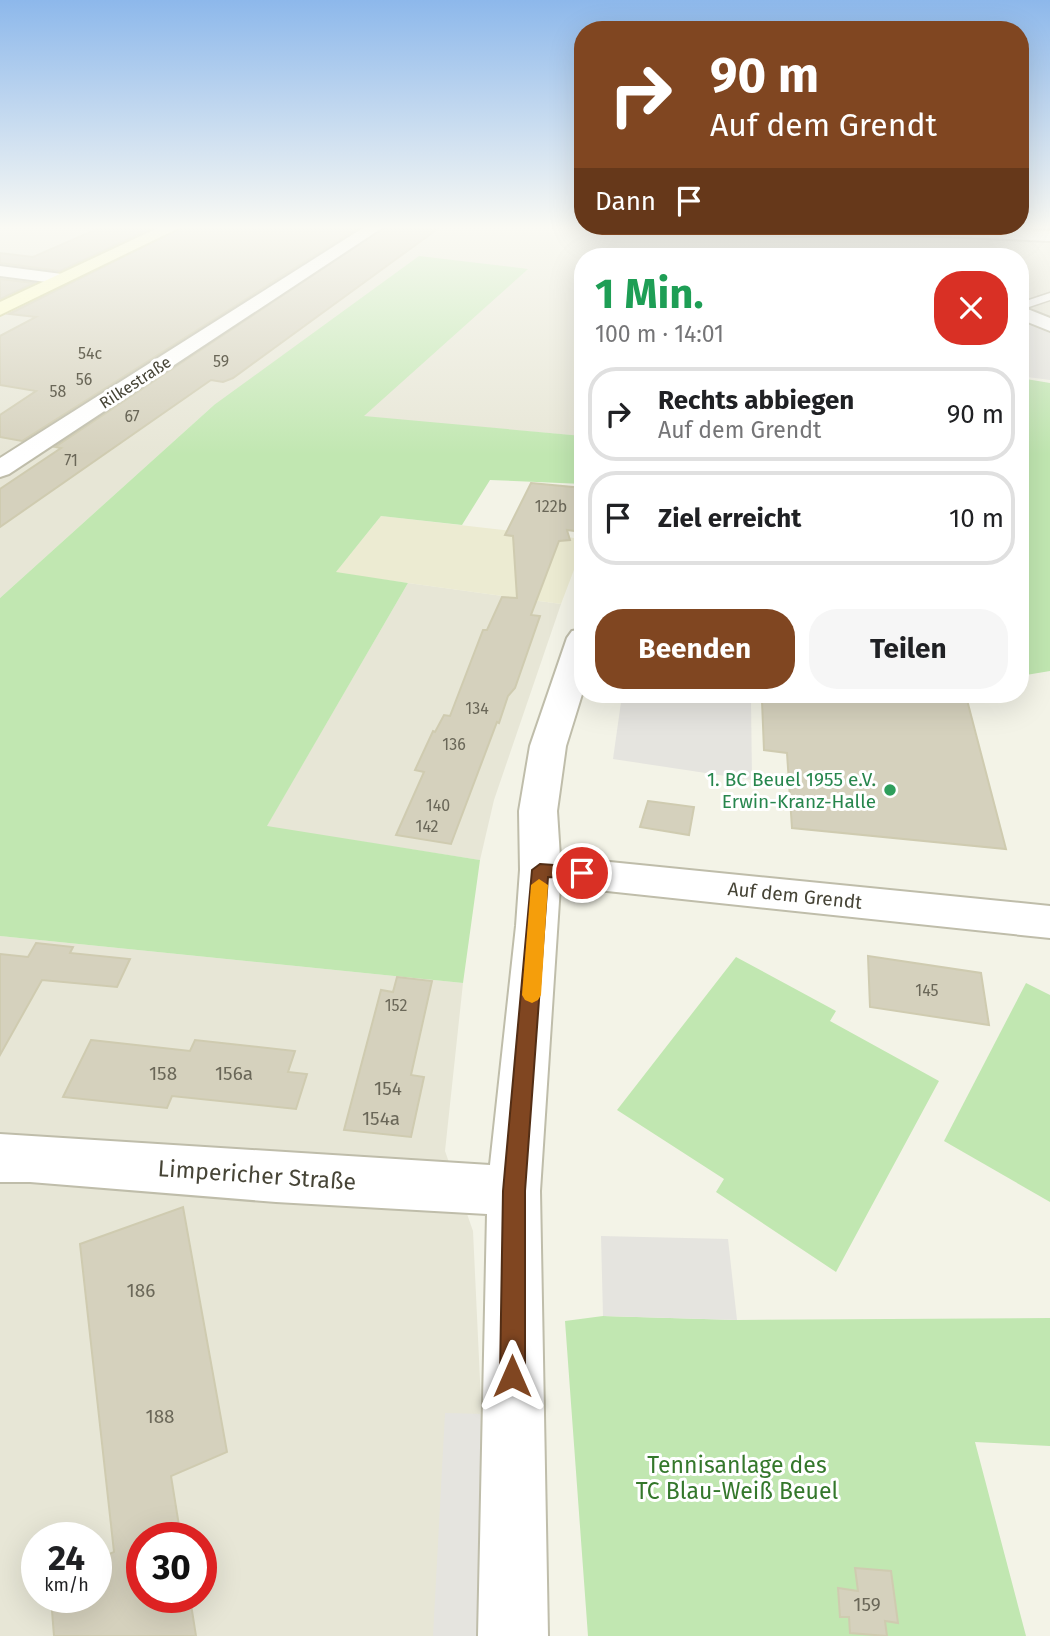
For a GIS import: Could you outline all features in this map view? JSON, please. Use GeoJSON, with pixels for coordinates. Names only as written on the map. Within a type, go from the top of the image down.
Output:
{"type":"FeatureCollection","features":[{"type":"Feature","properties":{"kind":"street","name":"Rilkestraße"},"geometry":{"type":"LineString","coordinates":[[0,469],[258,302]]}},
{"type":"Feature","properties":{"kind":"street"},"geometry":{"type":"LineString","coordinates":[[1029,314],[1050,325]]}},
{"type":"Feature","properties":{"kind":"street"},"geometry":{"type":"LineString","coordinates":[[513,1636],[514,1191],[540,870],[538,811],[548,746],[574,666]]}},
{"type":"Feature","properties":{"kind":"street","name":"Auf dem Grendt"},"geometry":{"type":"LineString","coordinates":[[540,870],[1050,922]]}},
{"type":"Feature","properties":{"kind":"street","name":"Limpericher Straße"},"geometry":{"type":"LineString","coordinates":[[0,1158],[30,1158],[276,1178],[514,1191]]}},
{"type":"Feature","properties":{"kind":"shaded area"},"geometry":{"type":"Polygon","coordinates":[[[0,302],[574,302],[574,435],[214,405],[0,598],[0,302]]]}},
{"type":"Feature","properties":{"kind":"shaded area"},"geometry":{"type":"Polygon","coordinates":[[[1029,302],[1050,302],[1050,319],[1029,315],[1029,302]]]}},
{"type":"Feature","properties":{"kind":"shaded area"},"geometry":{"type":"Polygon","coordinates":[[[1029,323],[1050,332],[1050,380],[1029,377],[1029,323]]]}},
{"type":"Feature","properties":{"kind":"shaded area"},"geometry":{"type":"Polygon","coordinates":[[[381,516],[574,538],[574,570],[561,604],[335,573],[381,516]]]}},
{"type":"Feature","properties":{"kind":"shaded area"},"geometry":{"type":"Polygon","coordinates":[[[408,583],[561,604],[494,800],[480,860],[266,827],[408,583]]]}},
{"type":"Feature","properties":{"kind":"shaded area"},"geometry":{"type":"Polygon","coordinates":[[[621,703],[751,703],[752,780],[613,759],[621,703]]]}},
{"type":"Feature","properties":{"kind":"shaded area"},"geometry":{"type":"Polygon","coordinates":[[[0,936],[463,983],[445,1151],[473,1231],[492,1636],[0,1636],[0,936]]]}},
{"type":"Feature","properties":{"kind":"shaded area"},"geometry":{"type":"Polygon","coordinates":[[[601,1236],[728,1239],[737,1320],[603,1316],[601,1236]]]}},
{"type":"Feature","properties":{"kind":"shaded area"},"geometry":{"type":"Polygon","coordinates":[[[445,1413],[486,1414],[480,1636],[433,1636],[445,1413]]]}},
{"type":"Feature","properties":{"kind":"green space"},"geometry":{"type":"Polygon","coordinates":[[[355,302],[491,302],[364,416],[574,435],[574,484],[490,480],[462,525],[381,516],[336,572],[408,583],[267,826],[480,860],[463,983],[0,936],[0,598],[214,405],[355,302]]]}},
{"type":"Feature","properties":{"kind":"green space"},"geometry":{"type":"Polygon","coordinates":[[[1029,380],[1050,383],[1050,671],[1029,674],[1029,380]]]}},
{"type":"Feature","properties":{"kind":"green space"},"geometry":{"type":"Polygon","coordinates":[[[736,957],[836,1011],[830,1021],[939,1081],[836,1272],[716,1192],[724,1179],[617,1110],[736,957]]]}},
{"type":"Feature","properties":{"kind":"green space"},"geometry":{"type":"Polygon","coordinates":[[[1026,983],[1050,995],[1050,1202],[944,1141],[1026,983]]]}},
{"type":"Feature","properties":{"kind":"green space","name":"Tennisanlage des TC Blau-Weiß Beuel"},"geometry":{"type":"Polygon","coordinates":[[[603,1316],[737,1320],[1050,1318],[1050,1446],[975,1442],[1026,1636],[588,1636],[565,1321],[603,1316]]]}},
{"type":"Feature","properties":{"kind":"building"},"geometry":{"type":"Polygon","coordinates":[[[32,302],[241,302],[22,441],[0,437],[0,415],[36,391],[0,385],[0,336],[36,317],[9,314],[32,302]]]}},
{"type":"Feature","properties":{"kind":"building"},"geometry":{"type":"Polygon","coordinates":[[[272,302],[337,302],[233,378],[223,382],[211,380],[0,527],[0,489],[61,448],[55,447],[272,302]]]}},
{"type":"Feature","properties":{"kind":"building"},"geometry":{"type":"Polygon","coordinates":[[[531,483],[574,487],[574,531],[567,530],[570,540],[559,541],[531,615],[540,616],[515,688],[508,696],[499,723],[497,722],[451,844],[396,835],[424,772],[415,770],[433,731],[435,732],[444,715],[450,716],[483,630],[487,630],[502,597],[517,598],[513,536],[505,535],[531,483]]]}},
{"type":"Feature","properties":{"kind":"building","name":"1. BC Beuel 1955 e.V. Erwin-Kranz-Halle"},"geometry":{"type":"Polygon","coordinates":[[[762,703],[968,703],[1006,849],[792,828],[787,753],[764,750],[762,703]]]}},
{"type":"Feature","properties":{"kind":"building"},"geometry":{"type":"Polygon","coordinates":[[[648,801],[694,807],[689,835],[640,827],[648,801]]]}},
{"type":"Feature","properties":{"kind":"building"},"geometry":{"type":"Polygon","coordinates":[[[36,943],[73,947],[70,953],[130,959],[117,987],[42,980],[0,1055],[0,954],[28,957],[36,943]]]}},
{"type":"Feature","properties":{"kind":"building"},"geometry":{"type":"Polygon","coordinates":[[[868,956],[981,973],[989,1025],[870,1007],[868,956]]]}},
{"type":"Feature","properties":{"kind":"building"},"geometry":{"type":"Polygon","coordinates":[[[397,977],[432,981],[411,1075],[424,1077],[411,1137],[344,1130],[381,990],[393,992],[397,977]]]}},
{"type":"Feature","properties":{"kind":"building"},"geometry":{"type":"Polygon","coordinates":[[[91,1040],[190,1051],[195,1040],[295,1051],[288,1072],[307,1074],[296,1109],[172,1096],[167,1108],[63,1097],[91,1040]]]}},
{"type":"Feature","properties":{"kind":"building"},"geometry":{"type":"Polygon","coordinates":[[[183,1207],[227,1452],[171,1476],[178,1522],[126,1522],[126,1613],[192,1613],[196,1636],[54,1636],[52,1613],[112,1613],[112,1522],[80,1244],[183,1207]]]}},
{"type":"Feature","properties":{"kind":"building"},"geometry":{"type":"Polygon","coordinates":[[[855,1568],[891,1571],[898,1623],[885,1621],[887,1636],[850,1633],[849,1617],[840,1617],[838,1588],[858,1591],[855,1568]]]}},
{"type":"Feature","properties":{"kind":"slow traffic"},"geometry":{"type":"LineString","coordinates":[[532,995],[539,885]]}},
{"type":"Feature","properties":{"kind":"place","name":"1. BC Beuel 1955 e.V. Erwin-Kranz-Halle"},"geometry":{"type":"Point","coordinates":[890,790]}},
{"type":"Feature","properties":{"kind":"route"},"geometry":{"type":"LineString","coordinates":[[512,1376],[514,1191],[540,870],[582,873]]}}]}
